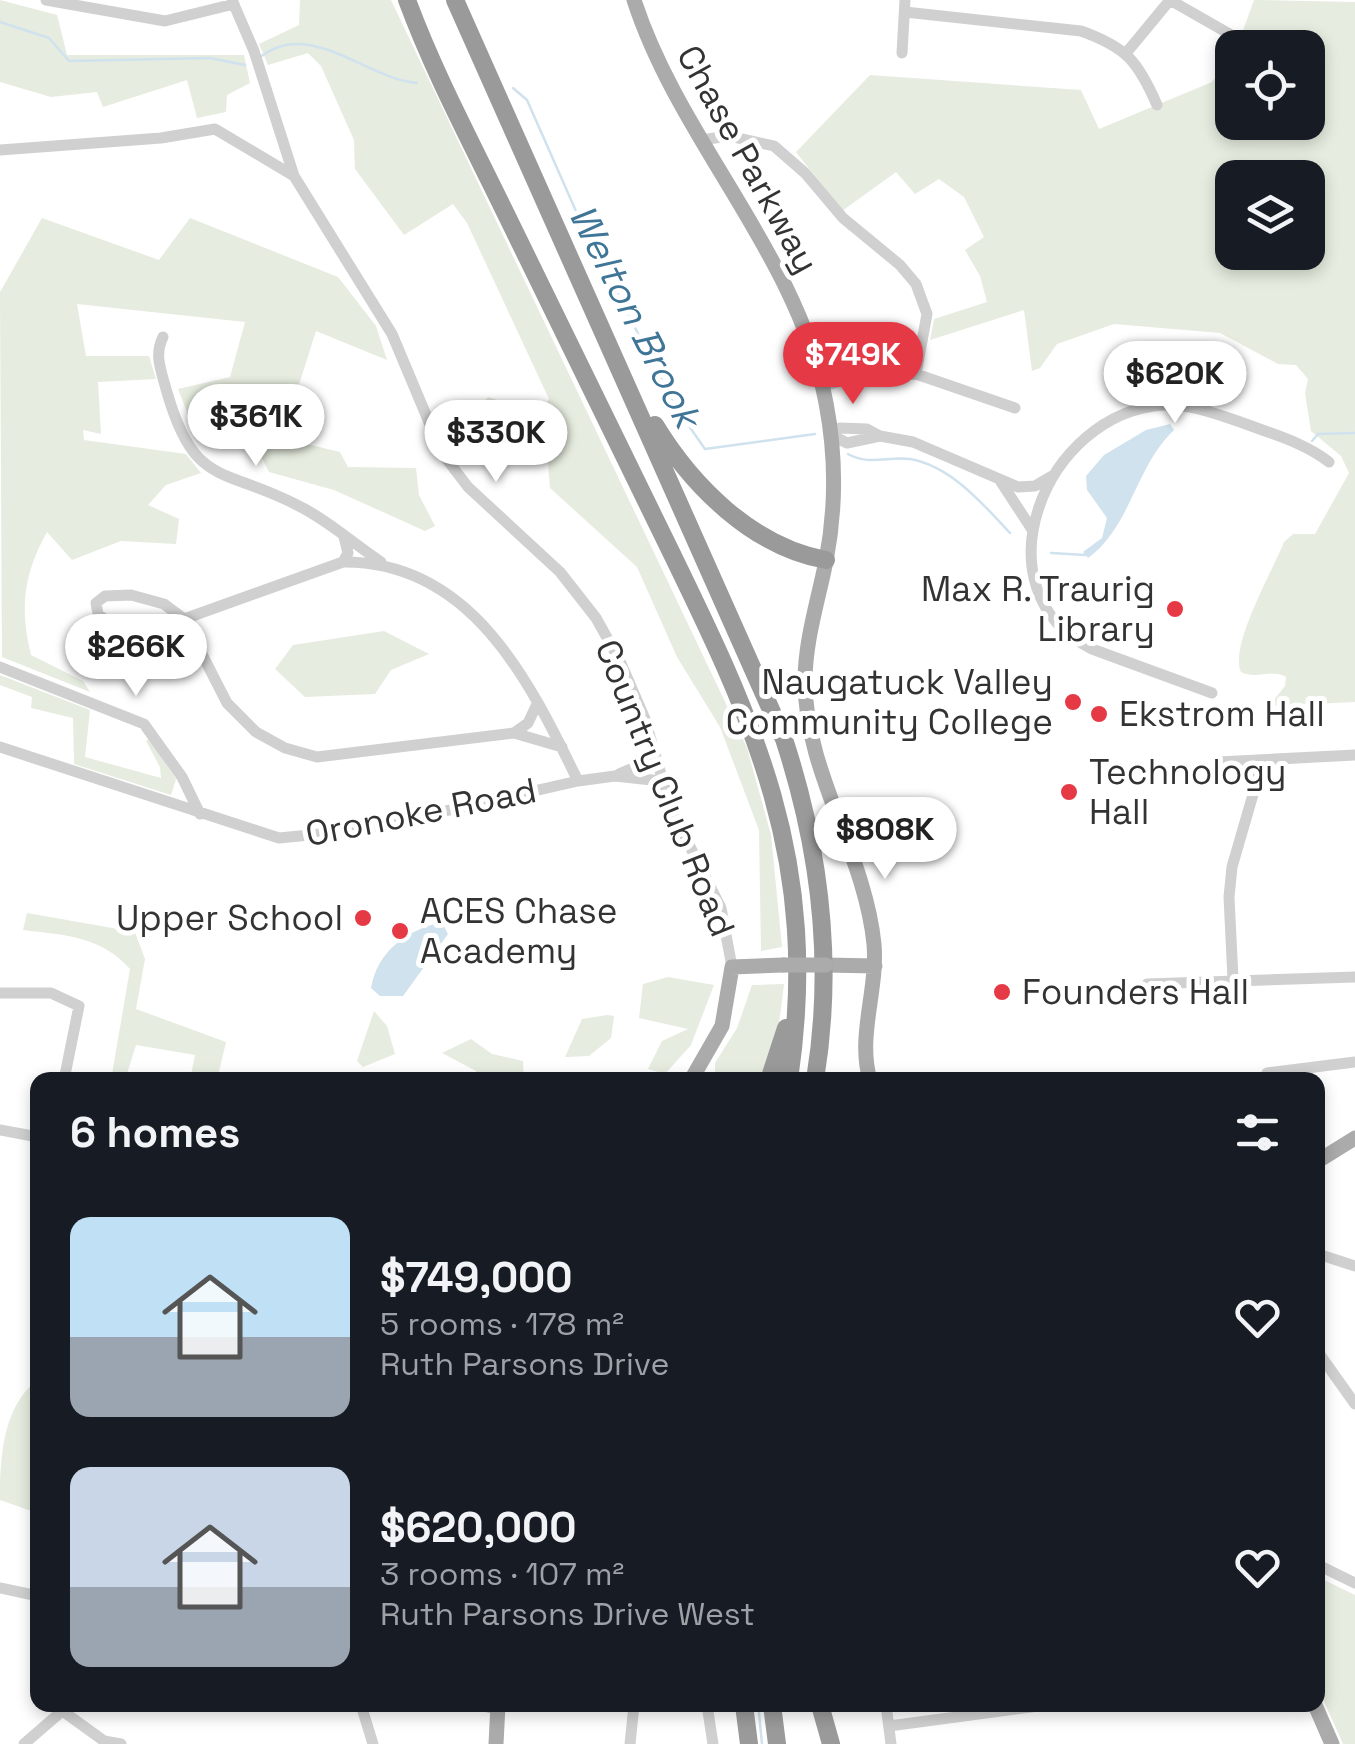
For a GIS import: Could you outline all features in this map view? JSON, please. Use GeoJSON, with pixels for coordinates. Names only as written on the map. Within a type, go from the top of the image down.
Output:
{"type":"FeatureCollection","features":[{"type":"Feature","properties":{"kind":"highway"},"geometry":{"type":"LineString","coordinates":[[404,0],[750,720],[779,816],[795,918],[796,1005],[790,1072]]}},
{"type":"Feature","properties":{"kind":"highway"},"geometry":{"type":"LineString","coordinates":[[455,0],[762,684],[794,768],[808,824],[822,918],[824,1008],[816,1072]]}},
{"type":"Feature","properties":{"kind":"highway"},"geometry":{"type":"LineString","coordinates":[[575,270],[654,424],[684,466],[750,526],[794,552],[826,560]]}},
{"type":"Feature","properties":{"kind":"highway"},"geometry":{"type":"LineString","coordinates":[[771,1072],[788,1020],[795,918]]}},
{"type":"Feature","properties":{"kind":"highway"},"geometry":{"type":"LineString","coordinates":[[745,1712],[750,1744]]}},
{"type":"Feature","properties":{"kind":"highway"},"geometry":{"type":"LineString","coordinates":[[774,1712],[777,1744]]}},
{"type":"Feature","properties":{"kind":"highway"},"geometry":{"type":"LineString","coordinates":[[822,1712],[831,1744]]}},
{"type":"Feature","properties":{"kind":"main road","name":"Chase Parkway"},"geometry":{"type":"LineString","coordinates":[[634,0],[660,65],[799,314],[823,386],[831,435],[833,503],[806,658],[807,712],[865,895],[874,966],[865,1044],[869,1072]]}},
{"type":"Feature","properties":{"kind":"main road"},"geometry":{"type":"LineString","coordinates":[[696,1072],[722,1026],[732,968],[874,966]]}},
{"type":"Feature","properties":{"kind":"main road"},"geometry":{"type":"LineString","coordinates":[[1325,1157],[1355,1138]]}},
{"type":"Feature","properties":{"kind":"main road"},"geometry":{"type":"LineString","coordinates":[[496,1744],[498,1712]]}},
{"type":"Feature","properties":{"kind":"main road"},"geometry":{"type":"LineString","coordinates":[[1317,1712],[1328,1742]]}},
{"type":"Feature","properties":{"kind":"street"},"geometry":{"type":"LineString","coordinates":[[46,0],[165,21],[233,2]]}},
{"type":"Feature","properties":{"kind":"street"},"geometry":{"type":"LineString","coordinates":[[1127,52],[1170,0],[1222,30]]}},
{"type":"Feature","properties":{"kind":"street","name":"Country Club Road"},"geometry":{"type":"LineString","coordinates":[[233,2],[294,176],[392,334],[442,453],[468,487],[542,552],[596,618],[636,694],[676,822],[720,908],[732,968]]}},
{"type":"Feature","properties":{"kind":"street"},"geometry":{"type":"LineString","coordinates":[[902,53],[905,6],[1081,31],[1127,52],[1156,105]]}},
{"type":"Feature","properties":{"kind":"street"},"geometry":{"type":"LineString","coordinates":[[0,150],[86,140],[161,138],[215,129],[294,176]]}},
{"type":"Feature","properties":{"kind":"street"},"geometry":{"type":"LineString","coordinates":[[701,140],[729,136],[774,146],[805,173],[843,218],[900,265],[916,284],[926,314],[916,374]]}},
{"type":"Feature","properties":{"kind":"street"},"geometry":{"type":"LineString","coordinates":[[270,160],[286,150]]}},
{"type":"Feature","properties":{"kind":"street"},"geometry":{"type":"LineString","coordinates":[[164,337],[158,357],[174,418],[191,450],[225,480],[296,504],[380,562],[430,582],[476,616],[500,644],[578,781]]}},
{"type":"Feature","properties":{"kind":"street"},"geometry":{"type":"LineString","coordinates":[[823,386],[851,378],[916,374],[1015,408]]}},
{"type":"Feature","properties":{"kind":"street"},"geometry":{"type":"LineString","coordinates":[[1212,694],[1074,640],[1051,616],[1038,590],[1032,530],[1052,476],[1069,451],[1098,426],[1120,415],[1164,406],[1210,412],[1304,445],[1329,462]]}},
{"type":"Feature","properties":{"kind":"street"},"geometry":{"type":"LineString","coordinates":[[831,435],[847,427],[870,430],[939,450],[1002,482],[1035,486],[1052,476]]}},
{"type":"Feature","properties":{"kind":"street"},"geometry":{"type":"LineString","coordinates":[[1002,482],[1032,530]]}},
{"type":"Feature","properties":{"kind":"street"},"geometry":{"type":"LineString","coordinates":[[343,562],[348,553],[344,537]]}},
{"type":"Feature","properties":{"kind":"street"},"geometry":{"type":"LineString","coordinates":[[380,562],[343,562],[184,619],[167,626],[130,628],[107,623],[98,614],[96,602],[105,596],[131,595],[164,604],[184,619],[227,703],[256,732],[285,748],[317,757],[514,733],[562,747]]}},
{"type":"Feature","properties":{"kind":"street"},"geometry":{"type":"LineString","coordinates":[[0,668],[144,724],[182,777],[200,814]]}},
{"type":"Feature","properties":{"kind":"street"},"geometry":{"type":"LineString","coordinates":[[514,733],[528,723],[537,704]]}},
{"type":"Feature","properties":{"kind":"street","name":"Oronoke Road"},"geometry":{"type":"LineString","coordinates":[[0,747],[278,838],[361,830],[578,781],[615,776],[662,781]]}},
{"type":"Feature","properties":{"kind":"street"},"geometry":{"type":"LineString","coordinates":[[1218,762],[1355,754]]}},
{"type":"Feature","properties":{"kind":"street","name":"Oronoke Road"},"geometry":{"type":"LineString","coordinates":[[615,776],[656,758]]}},
{"type":"Feature","properties":{"kind":"street"},"geometry":{"type":"LineString","coordinates":[[1233,980],[1228,898],[1232,867],[1263,760]]}},
{"type":"Feature","properties":{"kind":"street"},"geometry":{"type":"LineString","coordinates":[[1148,984],[1355,977]]}},
{"type":"Feature","properties":{"kind":"street"},"geometry":{"type":"LineString","coordinates":[[0,993],[51,994],[78,1006],[66,1072]]}},
{"type":"Feature","properties":{"kind":"street"},"geometry":{"type":"LineString","coordinates":[[1275,1072],[1355,1062]]}},
{"type":"Feature","properties":{"kind":"street"},"geometry":{"type":"LineString","coordinates":[[0,1130],[30,1136]]}},
{"type":"Feature","properties":{"kind":"street"},"geometry":{"type":"LineString","coordinates":[[1325,1256],[1355,1266]]}},
{"type":"Feature","properties":{"kind":"street"},"geometry":{"type":"LineString","coordinates":[[1325,1362],[1355,1404]]}},
{"type":"Feature","properties":{"kind":"street"},"geometry":{"type":"LineString","coordinates":[[1325,1568],[1355,1582]]}},
{"type":"Feature","properties":{"kind":"street"},"geometry":{"type":"LineString","coordinates":[[0,1588],[30,1594]]}},
{"type":"Feature","properties":{"kind":"street"},"geometry":{"type":"LineString","coordinates":[[24,1744],[61,1712]]}},
{"type":"Feature","properties":{"kind":"street"},"geometry":{"type":"LineString","coordinates":[[71,1712],[104,1741],[121,1744]]}},
{"type":"Feature","properties":{"kind":"street"},"geometry":{"type":"LineString","coordinates":[[363,1712],[374,1744]]}},
{"type":"Feature","properties":{"kind":"street"},"geometry":{"type":"LineString","coordinates":[[630,1744],[633,1712]]}},
{"type":"Feature","properties":{"kind":"street"},"geometry":{"type":"LineString","coordinates":[[708,1712],[712,1744]]}},
{"type":"Feature","properties":{"kind":"street"},"geometry":{"type":"LineString","coordinates":[[887,1712],[891,1744]]}},
{"type":"Feature","properties":{"kind":"street"},"geometry":{"type":"LineString","coordinates":[[889,1726],[994,1712]]}},
{"type":"Feature","properties":{"kind":"shaded area"},"geometry":{"type":"Polygon","coordinates":[[[0,0],[57,15],[67,55],[244,55],[250,83],[227,95],[226,112],[197,118],[187,80],[103,107],[97,92],[51,97],[0,82],[0,0]]]}},
{"type":"Feature","properties":{"kind":"shaded area"},"geometry":{"type":"Polygon","coordinates":[[[300,0],[391,0],[747,748],[771,835],[782,947],[761,951],[759,830],[720,727],[677,657],[637,567],[550,488],[547,451],[476,413],[488,397],[539,414],[549,399],[467,223],[453,204],[404,235],[355,169],[354,140],[321,66],[308,53],[268,65],[259,44],[299,25],[300,0]]]}},
{"type":"Feature","properties":{"kind":"shaded area"},"geometry":{"type":"Polygon","coordinates":[[[1254,0],[1355,2],[1355,702],[1269,706],[1285,686],[1286,677],[1241,672],[1239,660],[1246,627],[1284,542],[1293,534],[1315,534],[1349,473],[1341,456],[1311,431],[1305,393],[1308,379],[1296,365],[1278,364],[1220,333],[1114,324],[1057,344],[1040,368],[1032,371],[1024,310],[930,340],[934,319],[987,302],[980,276],[965,250],[984,237],[964,197],[939,179],[915,194],[896,172],[842,211],[796,152],[870,75],[1081,90],[1099,129],[1215,78],[1215,140],[1325,140],[1325,30],[1243,30],[1254,0]]]}},
{"type":"Feature","properties":{"kind":"shaded area"},"geometry":{"type":"Polygon","coordinates":[[[42,218],[159,260],[190,218],[338,277],[376,326],[387,360],[316,331],[282,438],[340,452],[348,467],[416,468],[419,495],[435,526],[425,531],[334,490],[269,472],[235,405],[189,417],[178,389],[230,377],[245,322],[77,304],[86,356],[149,356],[156,379],[98,382],[101,434],[83,430],[84,440],[186,454],[201,473],[166,485],[148,505],[179,519],[176,544],[121,541],[72,560],[47,532],[39,547],[26,591],[25,622],[31,655],[83,681],[90,692],[2,657],[0,292],[42,218]]]}},
{"type":"Feature","properties":{"kind":"shaded area"},"geometry":{"type":"Polygon","coordinates":[[[384,631],[429,654],[391,670],[375,694],[305,697],[275,669],[293,645],[384,631]]]}},
{"type":"Feature","properties":{"kind":"shaded area"},"geometry":{"type":"Polygon","coordinates":[[[0,675],[90,710],[85,757],[161,778],[160,767],[146,741],[149,739],[176,779],[171,795],[74,764],[73,718],[31,708],[32,697],[0,685],[0,675]]]}},
{"type":"Feature","properties":{"kind":"shaded area"},"geometry":{"type":"Polygon","coordinates":[[[27,913],[135,932],[145,959],[136,1009],[226,1042],[219,1072],[192,1072],[195,1055],[136,1045],[128,1072],[112,1072],[130,969],[94,943],[23,930],[27,913]]]}},
{"type":"Feature","properties":{"kind":"shaded area"},"geometry":{"type":"Polygon","coordinates":[[[668,977],[714,985],[691,1045],[667,1072],[648,1069],[662,1041],[688,1029],[639,1018],[643,984],[668,977]]]}},
{"type":"Feature","properties":{"kind":"shaded area"},"geometry":{"type":"Polygon","coordinates":[[[784,984],[777,1035],[769,1059],[761,1072],[715,1072],[715,1063],[737,1028],[752,985],[784,984]]]}},
{"type":"Feature","properties":{"kind":"shaded area"},"geometry":{"type":"Polygon","coordinates":[[[374,1011],[387,1026],[395,1054],[363,1067],[357,1061],[374,1011]]]}},
{"type":"Feature","properties":{"kind":"shaded area"},"geometry":{"type":"Polygon","coordinates":[[[614,1016],[611,1038],[589,1056],[565,1057],[582,1019],[614,1016]]]}},
{"type":"Feature","properties":{"kind":"shaded area"},"geometry":{"type":"Polygon","coordinates":[[[471,1039],[492,1054],[523,1061],[524,1072],[476,1072],[442,1053],[471,1039]]]}},
{"type":"Feature","properties":{"kind":"shaded area"},"geometry":{"type":"Polygon","coordinates":[[[30,1387],[30,1511],[0,1500],[5,1435],[30,1387]]]}},
{"type":"Feature","properties":{"kind":"shaded area"},"geometry":{"type":"Polygon","coordinates":[[[1325,1580],[1355,1595],[1355,1744],[1343,1744],[1325,1704],[1325,1580]]]}},
{"type":"Feature","properties":{"kind":"water"},"geometry":{"type":"Polygon","coordinates":[[[1170,424],[1174,430],[1150,461],[1124,514],[1088,558],[1083,552],[1102,538],[1107,518],[1087,490],[1086,476],[1104,455],[1146,430],[1170,424]]]}},
{"type":"Feature","properties":{"kind":"water"},"geometry":{"type":"Polygon","coordinates":[[[442,922],[448,934],[403,996],[380,996],[371,988],[380,964],[395,945],[442,922]]]}},
{"type":"Feature","properties":{"kind":"waterway","name":"Welton Brook"},"geometry":{"type":"LineString","coordinates":[[0,22],[49,38],[69,61],[210,58],[245,65]]}},
{"type":"Feature","properties":{"kind":"waterway","name":"Welton Brook"},"geometry":{"type":"LineString","coordinates":[[260,57],[279,47],[318,47],[417,83]]}},
{"type":"Feature","properties":{"kind":"waterway","name":"Welton Brook"},"geometry":{"type":"LineString","coordinates":[[513,88],[527,100],[579,218],[675,406],[705,449],[815,434]]}},
{"type":"Feature","properties":{"kind":"waterway","name":"Welton Brook"},"geometry":{"type":"LineString","coordinates":[[1312,441],[1318,434],[1355,433]]}},
{"type":"Feature","properties":{"kind":"waterway","name":"Welton Brook"},"geometry":{"type":"LineString","coordinates":[[848,454],[871,460],[910,459],[939,469],[965,488],[1010,533]]}},
{"type":"Feature","properties":{"kind":"waterway","name":"Welton Brook"},"geometry":{"type":"LineString","coordinates":[[1051,553],[1085,555]]}},
{"type":"Feature","properties":{"kind":"waterway"},"geometry":{"type":"LineString","coordinates":[[759,1713],[762,1744]]}},
{"type":"Feature","properties":{"kind":"place","name":"Max R. Traurig Library"},"geometry":{"type":"Point","coordinates":[1175,609]}},
{"type":"Feature","properties":{"kind":"place","name":"Naugatuck Valley Community College"},"geometry":{"type":"Point","coordinates":[1073,702]}},
{"type":"Feature","properties":{"kind":"place","name":"Ekstrom Hall"},"geometry":{"type":"Point","coordinates":[1099,714]}},
{"type":"Feature","properties":{"kind":"place","name":"Technology Hall"},"geometry":{"type":"Point","coordinates":[1069,792]}},
{"type":"Feature","properties":{"kind":"place","name":"Upper School"},"geometry":{"type":"Point","coordinates":[363,918]}},
{"type":"Feature","properties":{"kind":"place","name":"ACES Chase Academy"},"geometry":{"type":"Point","coordinates":[400,931]}},
{"type":"Feature","properties":{"kind":"place","name":"Founders Hall"},"geometry":{"type":"Point","coordinates":[1002,992]}}]}
